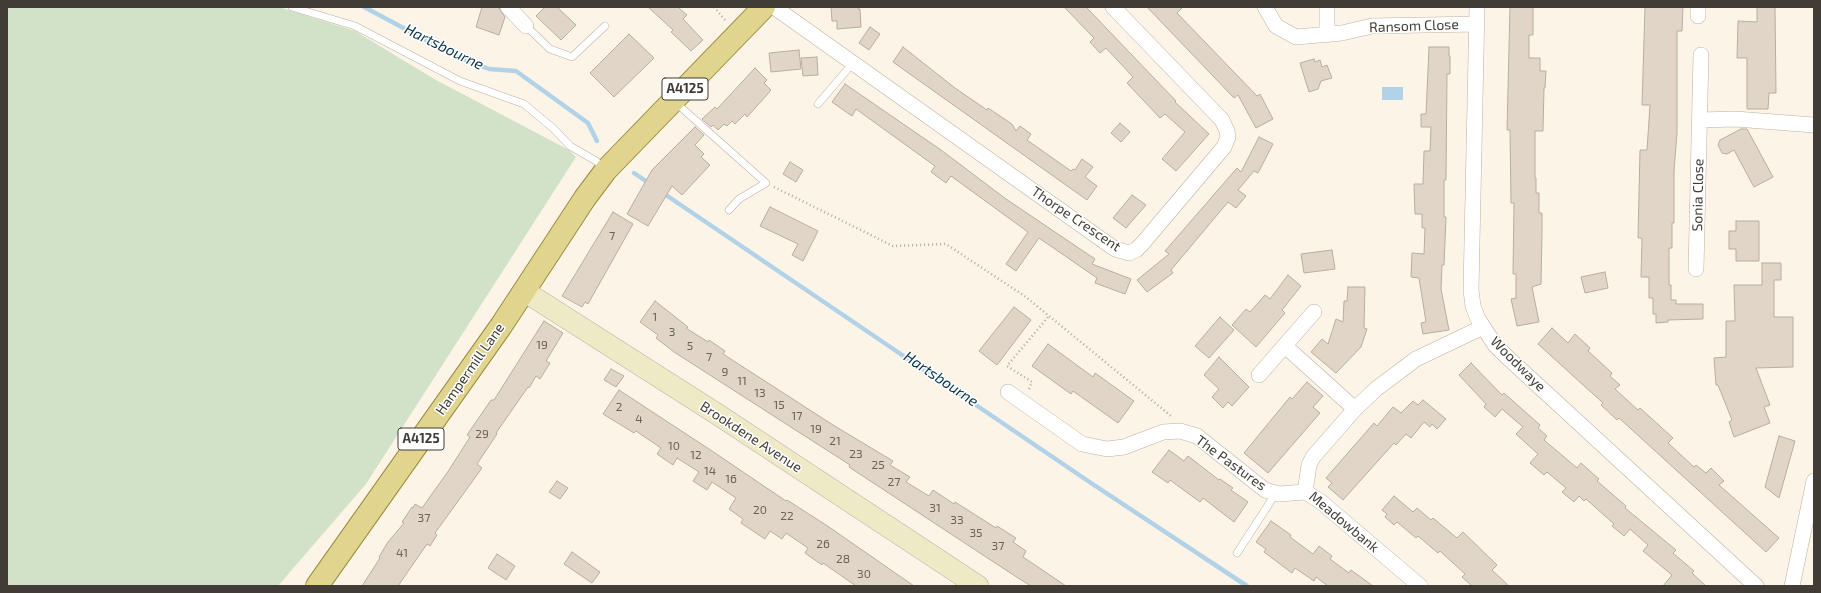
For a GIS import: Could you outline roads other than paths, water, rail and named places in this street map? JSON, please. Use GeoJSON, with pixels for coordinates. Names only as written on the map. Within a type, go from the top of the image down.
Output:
{"type":"FeatureCollection","features":[{"type":"Feature","properties":{"kind":"main road","name":"A4125"},"geometry":{"type":"LineString","coordinates":[[606,170],[764,7]]}},
{"type":"Feature","properties":{"kind":"main road","name":"Hampermill Lane"},"geometry":{"type":"LineString","coordinates":[[317,586],[444,408],[585,198],[606,170]]}},
{"type":"Feature","properties":{"kind":"main road","name":"Brookdene Avenue"},"geometry":{"type":"LineString","coordinates":[[524,291],[710,410],[978,586]]}},
{"type":"Feature","properties":{"kind":"street"},"geometry":{"type":"LineString","coordinates":[[508,7],[526,26]]}},
{"type":"Feature","properties":{"kind":"street","name":"Thorpe Crescent"},"geometry":{"type":"LineString","coordinates":[[774,7],[1115,249],[1125,252],[1133,252],[1142,244],[1224,147],[1227,142],[1227,131],[1222,120],[1113,7]]}},
{"type":"Feature","properties":{"kind":"street","name":"Ransom Close"},"geometry":{"type":"LineString","coordinates":[[1264,7],[1276,26],[1296,38],[1327,35],[1372,26],[1477,24]]}},
{"type":"Feature","properties":{"kind":"street"},"geometry":{"type":"LineString","coordinates":[[1327,7],[1327,35]]}},
{"type":"Feature","properties":{"kind":"street","name":"Woodwaye"},"geometry":{"type":"LineString","coordinates":[[1477,7],[1471,290],[1473,306],[1483,327],[1495,345],[1506,356],[1756,586]]}},
{"type":"Feature","properties":{"kind":"street","name":"Sonia Close"},"geometry":{"type":"LineString","coordinates":[[1696,269],[1701,55]]}},
{"type":"Feature","properties":{"kind":"street"},"geometry":{"type":"LineString","coordinates":[[1700,120],[1735,119],[1814,125]]}},
{"type":"Feature","properties":{"kind":"street"},"geometry":{"type":"LineString","coordinates":[[1259,375],[1314,312]]}},
{"type":"Feature","properties":{"kind":"street","name":"Meadowbank"},"geometry":{"type":"LineString","coordinates":[[1420,586],[1320,501],[1305,492],[1309,465],[1313,457],[1355,409],[1376,389],[1416,359],[1483,327]]}},
{"type":"Feature","properties":{"kind":"street"},"geometry":{"type":"LineString","coordinates":[[1285,346],[1355,409]]}},
{"type":"Feature","properties":{"kind":"street","name":"The Pastures"},"geometry":{"type":"LineString","coordinates":[[1008,392],[1082,444],[1095,448],[1124,448],[1163,432],[1180,431],[1197,436],[1265,490],[1276,493],[1305,492]]}},
{"type":"Feature","properties":{"kind":"street"},"geometry":{"type":"LineString","coordinates":[[1792,586],[1814,481]]}},
{"type":"Feature","properties":{"kind":"lane"},"geometry":{"type":"LineString","coordinates":[[292,7],[355,26],[460,81],[524,104],[554,129],[570,146],[596,161],[606,170]]}},
{"type":"Feature","properties":{"kind":"lane"},"geometry":{"type":"LineString","coordinates":[[526,26],[550,49],[572,57],[605,26]]}},
{"type":"Feature","properties":{"kind":"lane"},"geometry":{"type":"LineString","coordinates":[[818,104],[853,63]]}},
{"type":"Feature","properties":{"kind":"lane"},"geometry":{"type":"LineString","coordinates":[[673,101],[766,183],[739,199],[729,210]]}},
{"type":"Feature","properties":{"kind":"lane"},"geometry":{"type":"LineString","coordinates":[[1236,553],[1276,493]]}},
{"type":"Feature","properties":{"kind":"water"},"geometry":{"type":"Polygon","coordinates":[[[1382,87],[1403,87],[1403,100],[1382,100],[1382,87]]]}},
{"type":"Feature","properties":{"kind":"waterway","name":"Hartsbourne"},"geometry":{"type":"LineString","coordinates":[[364,7],[458,57],[489,69],[516,71],[588,123],[597,141]]}},
{"type":"Feature","properties":{"kind":"waterway","name":"Hartsbourne"},"geometry":{"type":"LineString","coordinates":[[634,173],[650,184]]}},
{"type":"Feature","properties":{"kind":"waterway","name":"Hartsbourne"},"geometry":{"type":"LineString","coordinates":[[663,193],[1091,483],[1247,586]]}}]}
